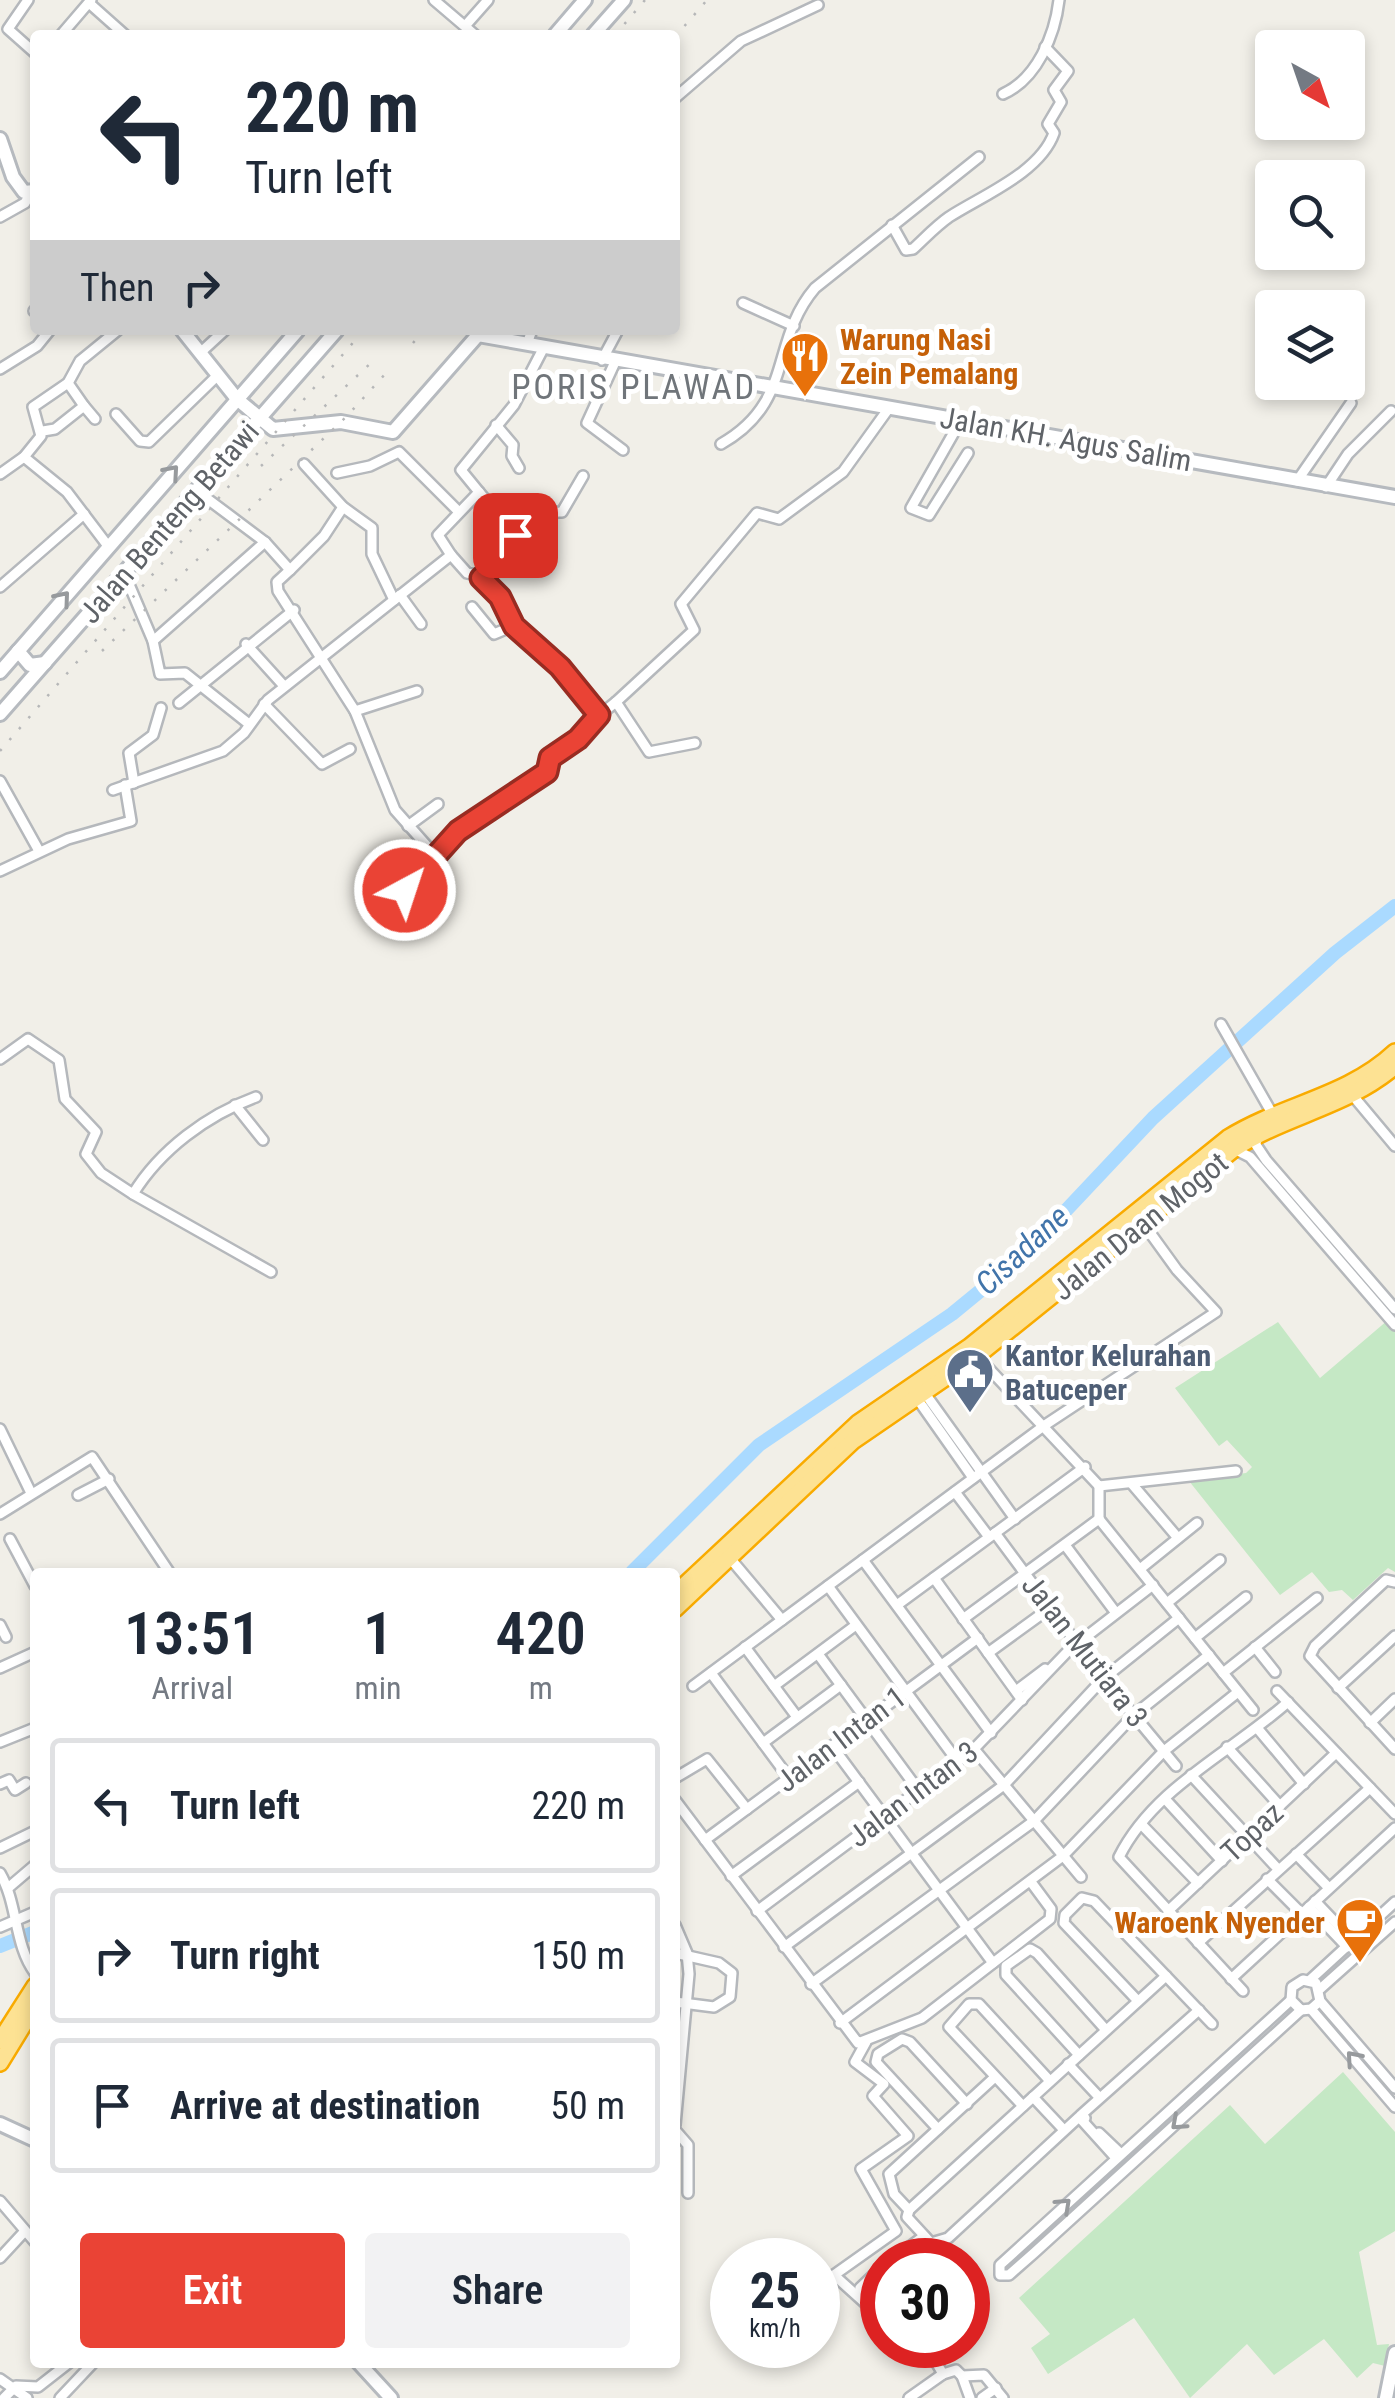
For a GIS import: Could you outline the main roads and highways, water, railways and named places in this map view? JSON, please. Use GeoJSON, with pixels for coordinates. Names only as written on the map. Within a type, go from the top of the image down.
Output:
{"type":"FeatureCollection","features":[{"type":"Feature","properties":{"kind":"highway","name":"Jalan Daan Mogot"},"geometry":{"type":"LineString","coordinates":[[680,1589],[830,1445],[973,1352],[1228,1138],[1273,1115],[1355,1083],[1395,1052]]}},
{"type":"Feature","properties":{"kind":"highway","name":"Jalan Daan Mogot"},"geometry":{"type":"LineString","coordinates":[[680,1604],[853,1441],[1144,1223],[1234,1150],[1257,1135],[1354,1097],[1395,1066]]}},
{"type":"Feature","properties":{"kind":"highway"},"geometry":{"type":"LineString","coordinates":[[0,2041],[30,1994]]}},
{"type":"Feature","properties":{"kind":"highway"},"geometry":{"type":"LineString","coordinates":[[0,2062],[30,2014]]}},
{"type":"Feature","properties":{"kind":"waterway","name":"Cisadane"},"geometry":{"type":"LineString","coordinates":[[636,1568],[759,1445],[952,1314],[1024,1255],[1153,1118],[1335,953],[1395,906]]}},
{"type":"Feature","properties":{"kind":"waterway","name":"Cisadane"},"geometry":{"type":"LineString","coordinates":[[0,1946],[30,1934]]}},
{"type":"Feature","properties":{"kind":"railway"},"geometry":{"type":"LineString","coordinates":[[619,30],[645,0]]}},
{"type":"Feature","properties":{"kind":"railway"},"geometry":{"type":"LineString","coordinates":[[680,31],[707,0]]}},
{"type":"Feature","properties":{"kind":"railway"},"geometry":{"type":"LineString","coordinates":[[0,751],[360,335]]}},
{"type":"Feature","properties":{"kind":"railway"},"geometry":{"type":"LineString","coordinates":[[413,343],[420,335]]}},
{"type":"Feature","properties":{"kind":"railway"},"geometry":{"type":"LineString","coordinates":[[261,466],[374,360]]}},
{"type":"Feature","properties":{"kind":"railway"},"geometry":{"type":"LineString","coordinates":[[102,651],[347,416],[387,372]]}},
{"type":"Feature","properties":{"kind":"place","name":"Warung Nasi Zein Pemalang"},"geometry":{"type":"Point","coordinates":[805,398]}},
{"type":"Feature","properties":{"kind":"place","name":"Kantor Kelurahan Batuceper"},"geometry":{"type":"Point","coordinates":[970,1414]}},
{"type":"Feature","properties":{"kind":"place","name":"Waroenk Nyender"},"geometry":{"type":"Point","coordinates":[1360,1964]}},
{"type":"Feature","properties":{"kind":"district","name":"PORIS PLAWAD"},"geometry":{"type":"Point","coordinates":[634,387]}}]}
